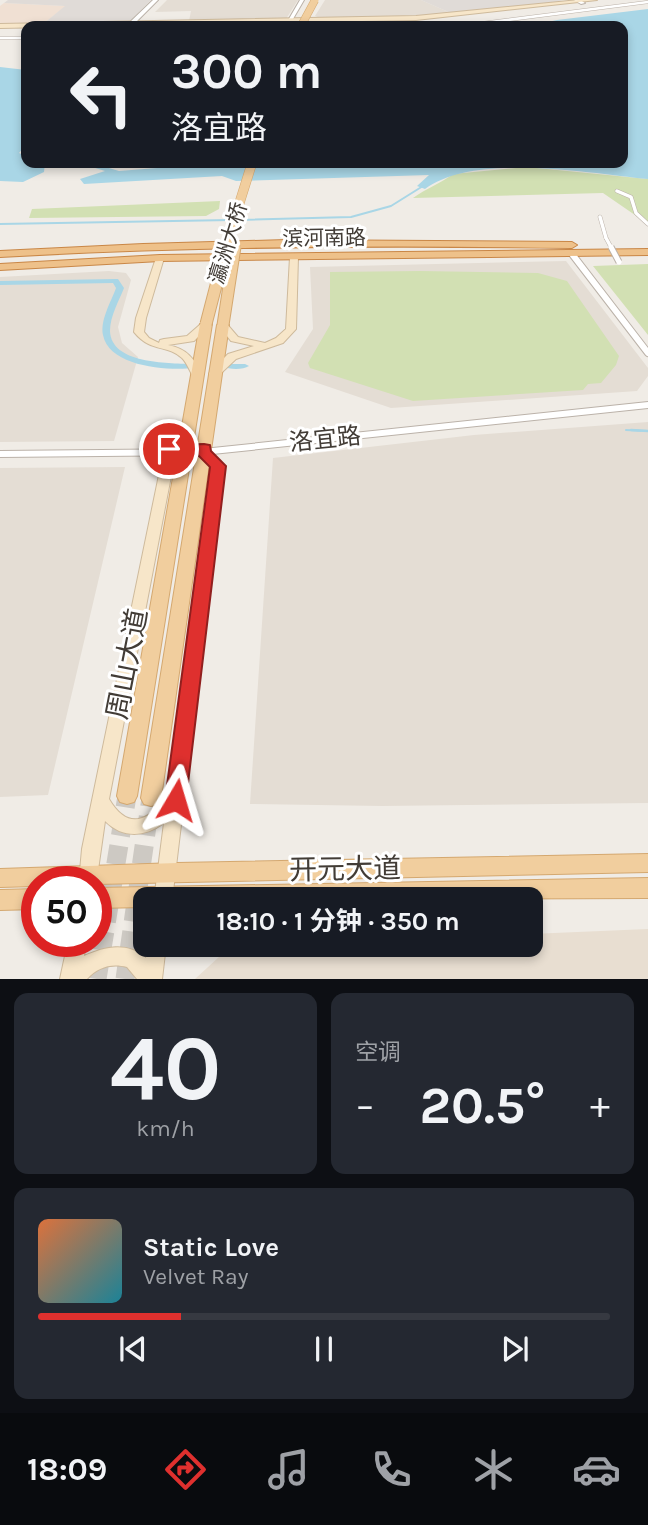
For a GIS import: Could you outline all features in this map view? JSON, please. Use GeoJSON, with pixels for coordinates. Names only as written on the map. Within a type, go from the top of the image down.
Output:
{"type":"FeatureCollection","features":[{"type":"Feature","properties":{"kind":"highway"},"geometry":{"type":"LineString","coordinates":[[433,242],[450,248],[440,256]]}},
{"type":"Feature","properties":{"kind":"highway","name":"滨河南路"},"geometry":{"type":"LineString","coordinates":[[3,254],[161,244],[648,244]]}},
{"type":"Feature","properties":{"kind":"highway","name":"滨河南路"},"geometry":{"type":"LineString","coordinates":[[3,266],[160,258],[648,252]]}},
{"type":"Feature","properties":{"kind":"main road"},"geometry":{"type":"LineString","coordinates":[[292,21],[308,0]]}},
{"type":"Feature","properties":{"kind":"main road"},"geometry":{"type":"LineString","coordinates":[[306,21],[317,0]]}},
{"type":"Feature","properties":{"kind":"main road"},"geometry":{"type":"LineString","coordinates":[[346,21],[471,15],[594,0]]}},
{"type":"Feature","properties":{"kind":"main road"},"geometry":{"type":"LineString","coordinates":[[580,1],[605,0]]}},
{"type":"Feature","properties":{"kind":"main road"},"geometry":{"type":"LineString","coordinates":[[0,27],[21,27]]}},
{"type":"Feature","properties":{"kind":"main road"},"geometry":{"type":"LineString","coordinates":[[0,27],[21,27]]}},
{"type":"Feature","properties":{"kind":"main road","name":"瀛洲大桥"},"geometry":{"type":"LineString","coordinates":[[206,324],[216,276],[226,253],[251,168]]}},
{"type":"Feature","properties":{"kind":"main road","name":"瀛洲大桥"},"geometry":{"type":"LineString","coordinates":[[223,325],[233,253],[259,168]]}},
{"type":"Feature","properties":{"kind":"main road"},"geometry":{"type":"LineString","coordinates":[[214,374],[234,356],[279,342],[291,329],[294,257]]}},
{"type":"Feature","properties":{"kind":"main road"},"geometry":{"type":"LineString","coordinates":[[160,258],[138,328],[142,337],[152,344],[184,353],[192,359],[197,374]]}},
{"type":"Feature","properties":{"kind":"main road"},"geometry":{"type":"LineString","coordinates":[[145,311],[144,330],[148,337],[158,342],[190,339],[206,324]]}},
{"type":"Feature","properties":{"kind":"main road"},"geometry":{"type":"LineString","coordinates":[[223,325],[235,339],[263,344],[279,337],[290,319]]}},
{"type":"Feature","properties":{"kind":"main road","name":"周山大道"},"geometry":{"type":"LineString","coordinates":[[127,796],[206,324]]}},
{"type":"Feature","properties":{"kind":"main road","name":"周山大道"},"geometry":{"type":"LineString","coordinates":[[150,798],[223,325]]}},
{"type":"Feature","properties":{"kind":"main road"},"geometry":{"type":"LineString","coordinates":[[165,887],[218,466],[204,450]]}},
{"type":"Feature","properties":{"kind":"main road","name":"周山大道"},"geometry":{"type":"LineString","coordinates":[[91,866],[101,799],[166,470],[183,451]]}},
{"type":"Feature","properties":{"kind":"main road"},"geometry":{"type":"LineString","coordinates":[[101,799],[108,816],[117,823],[134,828],[153,823],[165,814],[176,800]]}},
{"type":"Feature","properties":{"kind":"main road","name":"开元大道"},"geometry":{"type":"LineString","coordinates":[[112,877],[167,872],[648,863]]}},
{"type":"Feature","properties":{"kind":"main road","name":"开元大道"},"geometry":{"type":"LineString","coordinates":[[0,878],[21,878]]}},
{"type":"Feature","properties":{"kind":"main road","name":"开元大道"},"geometry":{"type":"LineString","coordinates":[[543,890],[648,888]]}},
{"type":"Feature","properties":{"kind":"main road","name":"开元大道"},"geometry":{"type":"LineString","coordinates":[[112,898],[133,899]]}},
{"type":"Feature","properties":{"kind":"main road"},"geometry":{"type":"LineString","coordinates":[[0,900],[21,899]]}},
{"type":"Feature","properties":{"kind":"main road"},"geometry":{"type":"LineString","coordinates":[[75,979],[94,959],[116,954],[134,960],[144,970],[147,979]]}},
{"type":"Feature","properties":{"kind":"main road"},"geometry":{"type":"LineString","coordinates":[[70,979],[74,957]]}},
{"type":"Feature","properties":{"kind":"main road"},"geometry":{"type":"LineString","coordinates":[[152,979],[155,957]]}},
{"type":"Feature","properties":{"kind":"street"},"geometry":{"type":"LineString","coordinates":[[136,21],[158,0]]}},
{"type":"Feature","properties":{"kind":"street"},"geometry":{"type":"LineString","coordinates":[[292,21],[302,0]]}},
{"type":"Feature","properties":{"kind":"street"},"geometry":{"type":"LineString","coordinates":[[499,21],[648,2]]}},
{"type":"Feature","properties":{"kind":"street"},"geometry":{"type":"LineString","coordinates":[[0,38],[21,37]]}},
{"type":"Feature","properties":{"kind":"street"},"geometry":{"type":"LineString","coordinates":[[617,191],[631,197],[634,210],[648,223]]}},
{"type":"Feature","properties":{"kind":"street"},"geometry":{"type":"LineString","coordinates":[[600,217],[606,239],[619,262]]}},
{"type":"Feature","properties":{"kind":"street"},"geometry":{"type":"LineString","coordinates":[[572,254],[648,353]]}},
{"type":"Feature","properties":{"kind":"street","name":"洛宜路"},"geometry":{"type":"LineString","coordinates":[[0,453],[204,450],[648,403]]}},
{"type":"Feature","properties":{"kind":"shaded area"},"geometry":{"type":"Polygon","coordinates":[[[8,0],[151,0],[130,21],[47,21],[65,6],[4,3],[8,0]]]}},
{"type":"Feature","properties":{"kind":"shaded area"},"geometry":{"type":"Polygon","coordinates":[[[167,0],[298,0],[286,19],[189,21],[191,11],[155,12],[167,0]]]}},
{"type":"Feature","properties":{"kind":"shaded area"},"geometry":{"type":"Polygon","coordinates":[[[325,0],[421,0],[453,14],[323,19],[315,16],[325,0]]]}},
{"type":"Feature","properties":{"kind":"shaded area"},"geometry":{"type":"Polygon","coordinates":[[[421,0],[559,0],[563,1],[453,14],[421,0]]]}},
{"type":"Feature","properties":{"kind":"shaded area"},"geometry":{"type":"Polygon","coordinates":[[[4,3],[66,6],[47,21],[21,21],[21,25],[0,25],[0,6],[4,3]]]}},
{"type":"Feature","properties":{"kind":"shaded area"},"geometry":{"type":"Polygon","coordinates":[[[566,261],[648,368],[648,376],[637,391],[391,408],[285,372],[313,329],[310,267],[566,261]]]}},
{"type":"Feature","properties":{"kind":"shaded area"},"geometry":{"type":"Polygon","coordinates":[[[109,271],[126,273],[131,280],[118,327],[122,343],[138,357],[114,441],[0,442],[0,277],[109,271]]]}},
{"type":"Feature","properties":{"kind":"shaded area"},"geometry":{"type":"Polygon","coordinates":[[[648,422],[648,803],[382,806],[250,804],[273,458],[474,435],[648,422]]]}},
{"type":"Feature","properties":{"kind":"shaded area"},"geometry":{"type":"Polygon","coordinates":[[[125,467],[48,795],[0,797],[0,468],[125,467]]]}},
{"type":"Feature","properties":{"kind":"shaded area"},"geometry":{"type":"Polygon","coordinates":[[[648,929],[648,979],[195,979],[219,957],[543,957],[543,933],[648,929]]]}},
{"type":"Feature","properties":{"kind":"green space"},"geometry":{"type":"Polygon","coordinates":[[[537,168],[648,179],[648,224],[603,193],[413,198],[453,174],[537,168]]]}},
{"type":"Feature","properties":{"kind":"green space"},"geometry":{"type":"Polygon","coordinates":[[[220,201],[219,209],[206,216],[29,218],[32,209],[220,201]]]}},
{"type":"Feature","properties":{"kind":"green space"},"geometry":{"type":"Polygon","coordinates":[[[648,264],[648,335],[593,266],[648,264]]]}},
{"type":"Feature","properties":{"kind":"green space"},"geometry":{"type":"Polygon","coordinates":[[[330,272],[538,273],[567,281],[619,356],[616,365],[601,383],[588,384],[583,390],[413,401],[310,368],[308,363],[330,325],[330,272]]]}},
{"type":"Feature","properties":{"kind":"water"},"geometry":{"type":"Polygon","coordinates":[[[648,9],[648,179],[533,168],[628,168],[628,21],[552,21],[648,9]]]}},
{"type":"Feature","properties":{"kind":"water"},"geometry":{"type":"Polygon","coordinates":[[[0,67],[21,69],[21,168],[44,168],[44,172],[23,182],[0,181],[0,67]]]}},
{"type":"Feature","properties":{"kind":"water"},"geometry":{"type":"Polygon","coordinates":[[[95,168],[119,171],[157,168],[502,168],[472,171],[446,178],[425,189],[417,186],[429,175],[236,181],[222,176],[84,184],[80,179],[105,171],[95,168]]]}},
{"type":"Feature","properties":{"kind":"waterway"},"geometry":{"type":"LineString","coordinates":[[238,220],[351,217],[391,206],[423,186]]}},
{"type":"Feature","properties":{"kind":"waterway"},"geometry":{"type":"LineString","coordinates":[[0,224],[231,220]]}},
{"type":"Feature","properties":{"kind":"waterway"},"geometry":{"type":"LineString","coordinates":[[0,283],[115,281],[120,288],[107,331],[111,346],[130,359],[169,366],[191,366]]}},
{"type":"Feature","properties":{"kind":"waterway"},"geometry":{"type":"LineString","coordinates":[[227,366],[245,366]]}},
{"type":"Feature","properties":{"kind":"waterway"},"geometry":{"type":"LineString","coordinates":[[626,430],[648,431],[631,430]]}},
{"type":"Feature","properties":{"kind":"tunnel"},"geometry":{"type":"LineString","coordinates":[[97,979],[127,796]]}},
{"type":"Feature","properties":{"kind":"tunnel"},"geometry":{"type":"LineString","coordinates":[[125,979],[151,798]]}},
{"type":"Feature","properties":{"kind":"route"},"geometry":{"type":"LineString","coordinates":[[169,449],[204,448],[203,452],[218,466],[176,800]]}}]}
